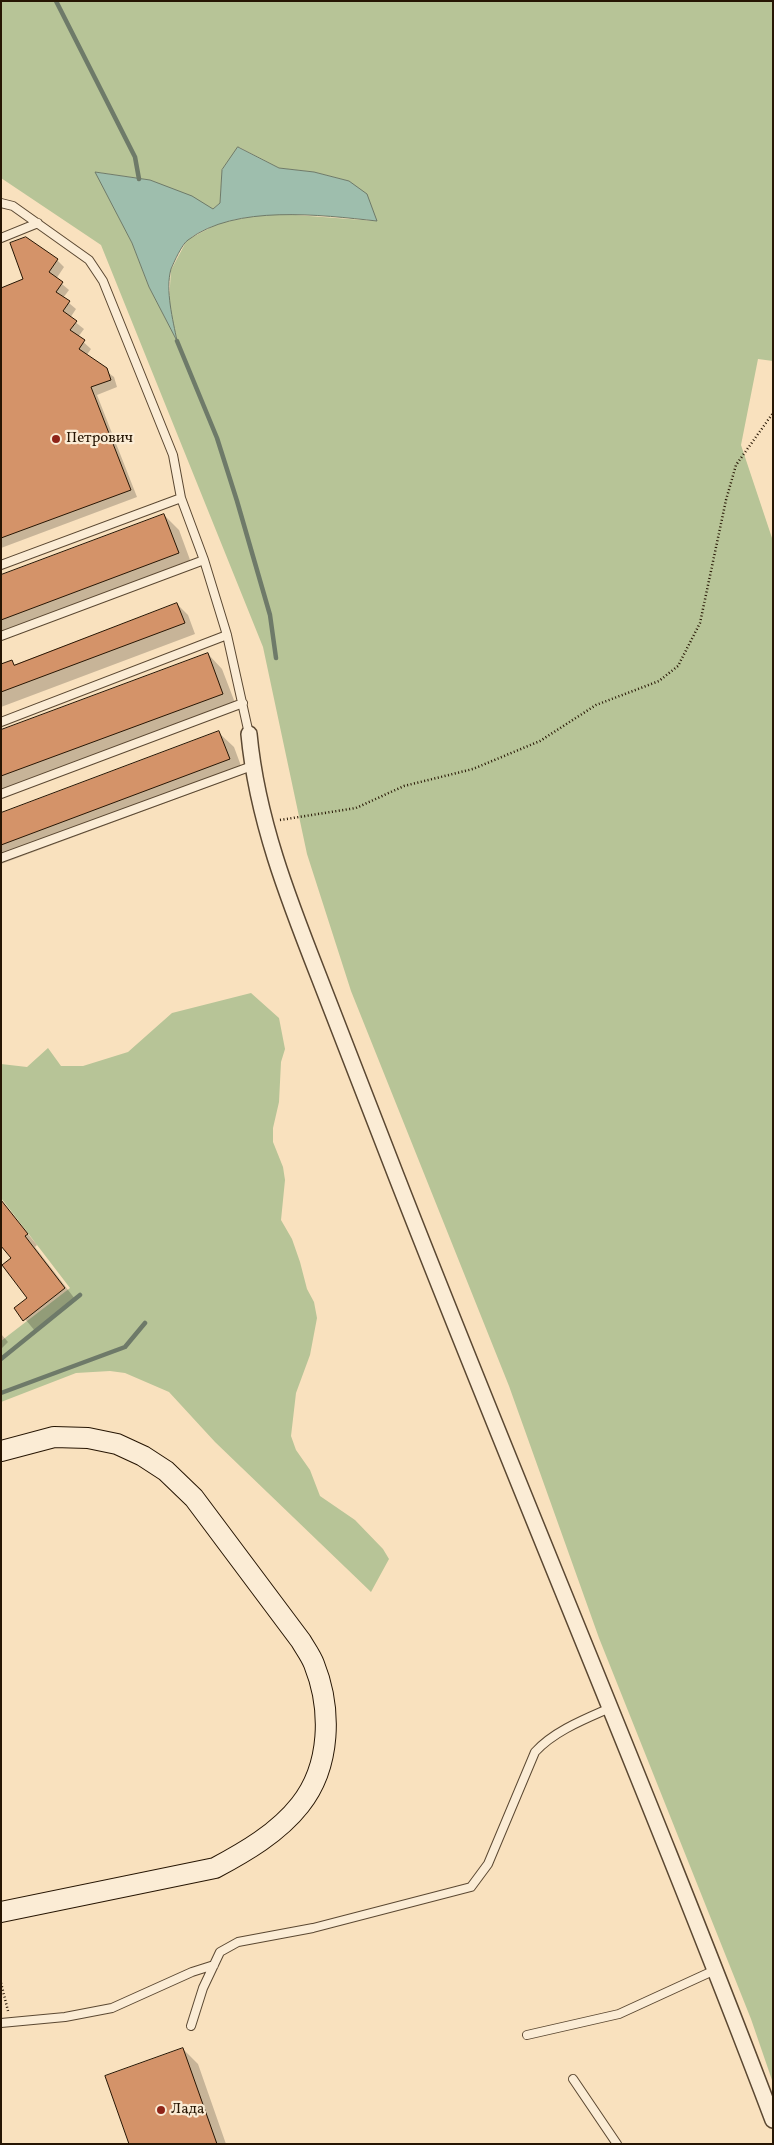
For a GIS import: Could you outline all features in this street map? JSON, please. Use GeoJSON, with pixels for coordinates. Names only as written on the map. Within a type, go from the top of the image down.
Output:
{"type":"FeatureCollection","features":[{"type":"Feature","properties":{"kind":"street"},"geometry":{"type":"LineString","coordinates":[[249,734],[252,766],[264,823],[295,916],[404,1195],[715,1970],[773,2120]]}},
{"type":"Feature","properties":{"kind":"street"},"geometry":{"type":"LineString","coordinates":[[1,1451],[54,1438],[88,1438],[117,1444],[143,1456],[166,1471],[194,1498],[310,1655],[321,1685],[325,1710],[326,1740],[316,1776],[300,1805],[276,1829],[244,1853],[215,1868],[1,1912]]}},
{"type":"Feature","properties":{"kind":"lane"},"geometry":{"type":"LineString","coordinates":[[1,203],[13,206],[89,260],[103,281],[173,455],[181,498],[204,560],[227,636],[249,734]]}},
{"type":"Feature","properties":{"kind":"lane"},"geometry":{"type":"LineString","coordinates":[[1,238],[38,223]]}},
{"type":"Feature","properties":{"kind":"lane"},"geometry":{"type":"LineString","coordinates":[[1,565],[181,498]]}},
{"type":"Feature","properties":{"kind":"lane"},"geometry":{"type":"LineString","coordinates":[[1,636],[204,560]]}},
{"type":"Feature","properties":{"kind":"lane"},"geometry":{"type":"LineString","coordinates":[[1,722],[227,636]]}},
{"type":"Feature","properties":{"kind":"lane"},"geometry":{"type":"LineString","coordinates":[[1,794],[243,703]]}},
{"type":"Feature","properties":{"kind":"lane"},"geometry":{"type":"LineString","coordinates":[[1,858],[252,766]]}},
{"type":"Feature","properties":{"kind":"lane"},"geometry":{"type":"LineString","coordinates":[[191,2026],[203,1988],[220,1952],[238,1942],[313,1928],[471,1887],[488,1864],[535,1752],[544,1742],[587,1718],[610,1708]]}},
{"type":"Feature","properties":{"kind":"lane"},"geometry":{"type":"LineString","coordinates":[[1,2023],[65,2017],[112,2008],[192,1972],[214,1965]]}},
{"type":"Feature","properties":{"kind":"lane"},"geometry":{"type":"LineString","coordinates":[[527,2035],[619,2014],[715,1970]]}},
{"type":"Feature","properties":{"kind":"lane"},"geometry":{"type":"LineString","coordinates":[[573,2079],[616,2144]]}},
{"type":"Feature","properties":{"kind":"path"},"geometry":{"type":"LineString","coordinates":[[264,823],[356,808],[404,786],[473,768],[540,741],[596,704],[659,681],[666,676],[678,666],[700,623],[722,518],[736,465],[773,414]]}},
{"type":"Feature","properties":{"kind":"path"},"geometry":{"type":"LineString","coordinates":[[1,1983],[7,2001]]}},
{"type":"Feature","properties":{"kind":"shaded area"},"geometry":{"type":"Polygon","coordinates":[[[1,1],[773,1],[773,361],[758,359],[741,445],[773,541],[773,2083],[751,2019],[599,1638],[509,1386],[351,991],[307,854],[263,647],[101,245],[1,178],[1,1]],[[239,147],[222,170],[220,203],[213,209],[150,180],[96,172],[132,243],[149,287],[176,339],[169,302],[171,270],[187,240],[219,223],[269,213],[376,221],[349,181],[314,172],[279,168],[239,147]]]}},
{"type":"Feature","properties":{"kind":"shaded area"},"geometry":{"type":"Polygon","coordinates":[[[238,147],[279,168],[314,172],[349,181],[367,194],[377,221],[305,215],[254,217],[229,221],[207,229],[188,240],[176,258],[169,277],[170,305],[177,341],[149,287],[132,243],[95,172],[150,180],[192,196],[213,209],[220,203],[222,170],[238,147]]]}},
{"type":"Feature","properties":{"kind":"shaded area"},"geometry":{"type":"Polygon","coordinates":[[[251,993],[279,1018],[285,1049],[281,1062],[279,1102],[273,1128],[273,1142],[283,1167],[285,1180],[281,1220],[292,1239],[307,1289],[314,1302],[317,1318],[310,1355],[296,1393],[291,1436],[296,1450],[310,1470],[320,1496],[355,1520],[383,1549],[389,1559],[371,1592],[215,1442],[169,1392],[125,1373],[110,1371],[76,1373],[1,1402],[1,1341],[70,1288],[1,1198],[1,1064],[27,1067],[48,1048],[61,1066],[83,1066],[128,1052],[172,1013],[251,993]]]}},
{"type":"Feature","properties":{"kind":"building","name":"Петрович"},"geometry":{"type":"Polygon","coordinates":[[[26,237],[58,259],[49,272],[63,282],[56,292],[70,301],[63,311],[77,321],[70,330],[85,340],[79,349],[107,368],[111,380],[91,387],[131,490],[1,538],[1,288],[23,279],[10,243],[26,237]]]}},
{"type":"Feature","properties":{"kind":"building"},"geometry":{"type":"Polygon","coordinates":[[[164,514],[179,553],[1,620],[1,575],[164,514]]]}},
{"type":"Feature","properties":{"kind":"building"},"geometry":{"type":"Polygon","coordinates":[[[177,603],[185,623],[1,692],[1,664],[12,660],[14,665],[177,603]]]}},
{"type":"Feature","properties":{"kind":"building"},"geometry":{"type":"Polygon","coordinates":[[[208,653],[223,694],[1,776],[1,730],[208,653]]]}},
{"type":"Feature","properties":{"kind":"building"},"geometry":{"type":"Polygon","coordinates":[[[219,731],[230,759],[1,845],[1,813],[219,731]]]}},
{"type":"Feature","properties":{"kind":"building"},"geometry":{"type":"Polygon","coordinates":[[[1,1200],[28,1234],[25,1236],[65,1288],[23,1321],[14,1308],[27,1298],[2,1265],[11,1258],[1,1246],[1,1200]]]}},
{"type":"Feature","properties":{"kind":"building","name":"Лада"},"geometry":{"type":"Polygon","coordinates":[[[183,2048],[217,2144],[129,2144],[105,2076],[183,2048]]]}},
{"type":"Feature","properties":{"kind":"waterway"},"geometry":{"type":"LineString","coordinates":[[56,1],[135,157],[139,179]]}},
{"type":"Feature","properties":{"kind":"waterway"},"geometry":{"type":"LineString","coordinates":[[177,341],[217,438],[237,501],[270,615],[276,658]]}},
{"type":"Feature","properties":{"kind":"waterway"},"geometry":{"type":"LineString","coordinates":[[1,1359],[80,1295]]}},
{"type":"Feature","properties":{"kind":"waterway"},"geometry":{"type":"LineString","coordinates":[[1,1393],[125,1347],[145,1323]]}},
{"type":"Feature","properties":{"kind":"place","name":"Петрович"},"geometry":{"type":"Point","coordinates":[56,439]}},
{"type":"Feature","properties":{"kind":"place","name":"Лада"},"geometry":{"type":"Point","coordinates":[161,2110]}}]}
